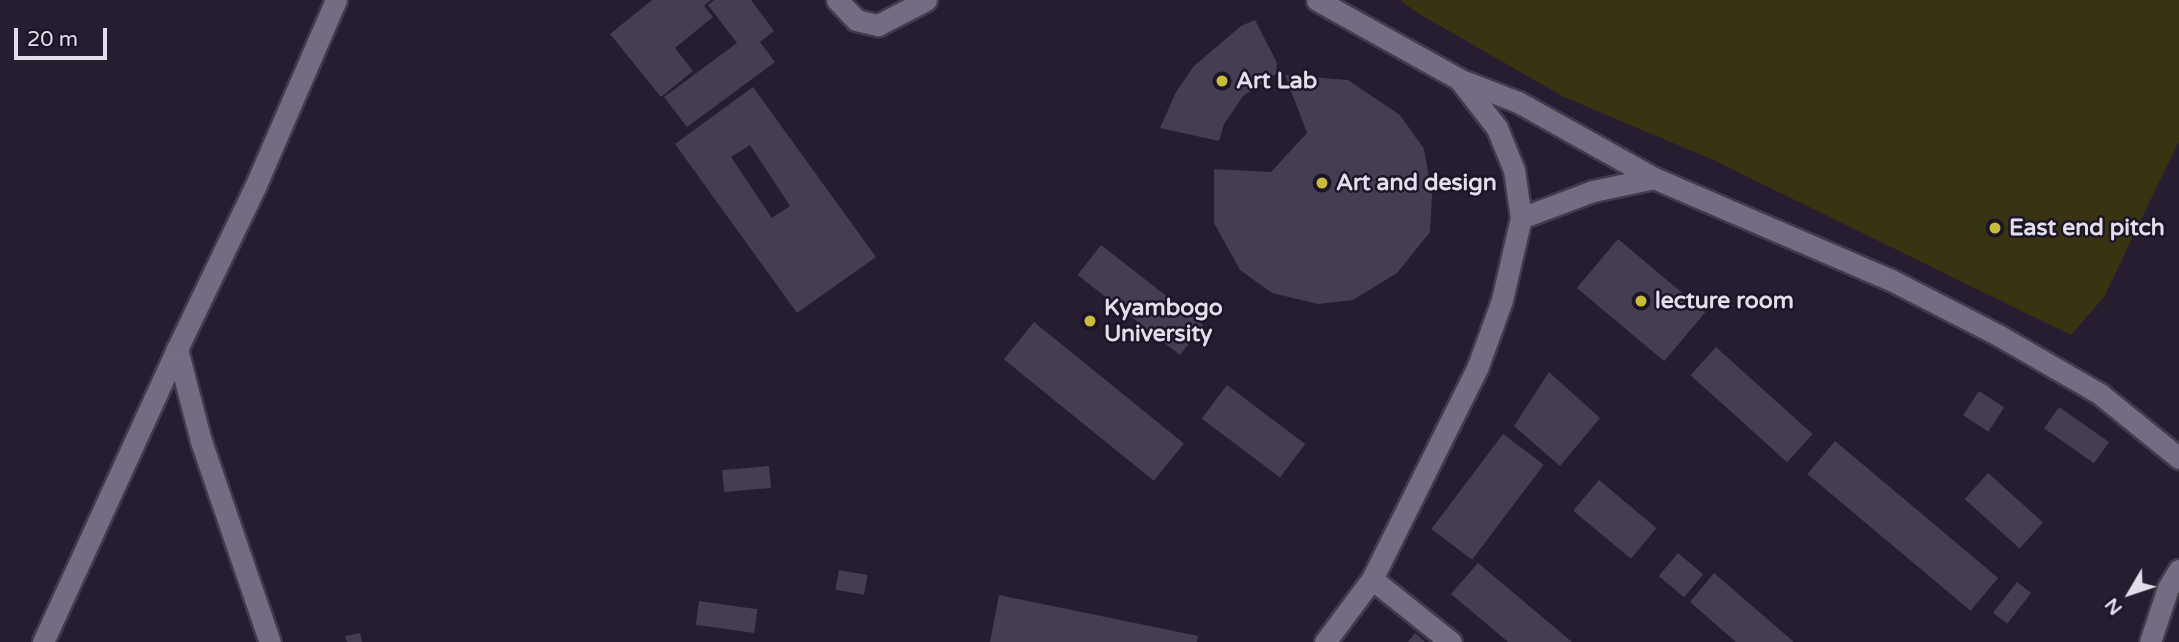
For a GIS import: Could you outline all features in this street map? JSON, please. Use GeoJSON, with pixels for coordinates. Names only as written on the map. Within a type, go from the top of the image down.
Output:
{"type":"FeatureCollection","features":[{"type":"Feature","properties":{"kind":"street"},"geometry":{"type":"LineString","coordinates":[[43,642],[254,187],[336,0]]}},
{"type":"Feature","properties":{"kind":"street"},"geometry":{"type":"LineString","coordinates":[[837,0],[856,20],[878,25],[926,0]]}},
{"type":"Feature","properties":{"kind":"street"},"geometry":{"type":"LineString","coordinates":[[1317,0],[1459,79],[1518,102],[1654,178],[1889,279],[1998,335],[2100,394],[2179,458]]}},
{"type":"Feature","properties":{"kind":"street"},"geometry":{"type":"LineString","coordinates":[[1325,642],[1372,579],[1478,366],[1502,300],[1521,218],[1514,170],[1497,128],[1459,79]]}},
{"type":"Feature","properties":{"kind":"street"},"geometry":{"type":"LineString","coordinates":[[1521,218],[1594,191],[1654,178]]}},
{"type":"Feature","properties":{"kind":"street"},"geometry":{"type":"LineString","coordinates":[[177,349],[201,441],[271,642]]}},
{"type":"Feature","properties":{"kind":"street"},"geometry":{"type":"LineString","coordinates":[[2150,642],[2168,588],[2179,570]]}},
{"type":"Feature","properties":{"kind":"street"},"geometry":{"type":"LineString","coordinates":[[1372,579],[1451,642]]}},
{"type":"Feature","properties":{"kind":"shaded area","name":"East end pitch"},"geometry":{"type":"Polygon","coordinates":[[[1400,0],[2179,0],[2179,141],[2104,297],[2071,335],[1711,159],[1564,97],[1416,12],[1400,0]]]}},
{"type":"Feature","properties":{"kind":"building"},"geometry":{"type":"Polygon","coordinates":[[[652,0],[711,0],[704,6],[713,17],[675,48],[693,71],[661,97],[610,34],[652,0]]]}},
{"type":"Feature","properties":{"kind":"building"},"geometry":{"type":"Polygon","coordinates":[[[714,0],[751,0],[774,31],[760,42],[775,62],[687,127],[664,97],[737,43],[708,5],[714,0]]]}},
{"type":"Feature","properties":{"kind":"building","name":"Art Lab"},"geometry":{"type":"Polygon","coordinates":[[[1255,20],[1277,63],[1276,74],[1243,96],[1224,124],[1219,141],[1160,128],[1176,92],[1194,66],[1241,26],[1255,20]]]}},
{"type":"Feature","properties":{"kind":"building","name":"Art and design"},"geometry":{"type":"Polygon","coordinates":[[[1285,75],[1348,80],[1400,115],[1424,149],[1432,195],[1430,232],[1397,273],[1353,300],[1318,304],[1272,293],[1240,270],[1214,223],[1214,169],[1271,172],[1307,133],[1285,75]]]}},
{"type":"Feature","properties":{"kind":"building"},"geometry":{"type":"Polygon","coordinates":[[[753,87],[876,257],[797,313],[675,144],[753,87]],[[750,145],[731,157],[772,218],[790,206],[750,145]]]}},
{"type":"Feature","properties":{"kind":"building","name":"lecture room"},"geometry":{"type":"Polygon","coordinates":[[[1618,239],[1705,312],[1664,361],[1577,288],[1618,239]]]}},
{"type":"Feature","properties":{"kind":"building"},"geometry":{"type":"Polygon","coordinates":[[[1101,245],[1203,325],[1180,355],[1078,275],[1101,245]]]}},
{"type":"Feature","properties":{"kind":"building"},"geometry":{"type":"Polygon","coordinates":[[[1034,322],[1184,443],[1154,481],[1004,359],[1034,322]]]}},
{"type":"Feature","properties":{"kind":"building"},"geometry":{"type":"Polygon","coordinates":[[[1716,347],[1813,434],[1787,462],[1691,375],[1716,347]]]}},
{"type":"Feature","properties":{"kind":"building"},"geometry":{"type":"Polygon","coordinates":[[[1549,372],[1600,418],[1560,466],[1514,426],[1549,372]]]}},
{"type":"Feature","properties":{"kind":"building"},"geometry":{"type":"Polygon","coordinates":[[[1227,385],[1305,444],[1280,478],[1202,419],[1227,385]]]}},
{"type":"Feature","properties":{"kind":"building"},"geometry":{"type":"Polygon","coordinates":[[[1979,391],[2004,407],[1988,432],[1963,415],[1979,391]]]}},
{"type":"Feature","properties":{"kind":"building"},"geometry":{"type":"Polygon","coordinates":[[[2059,407],[2109,442],[2094,463],[2044,428],[2059,407]]]}},
{"type":"Feature","properties":{"kind":"building"},"geometry":{"type":"Polygon","coordinates":[[[1503,434],[1544,465],[1472,560],[1431,529],[1503,434]]]}},
{"type":"Feature","properties":{"kind":"building"},"geometry":{"type":"Polygon","coordinates":[[[1835,441],[1998,578],[1971,611],[1807,474],[1835,441]]]}},
{"type":"Feature","properties":{"kind":"building"},"geometry":{"type":"Polygon","coordinates":[[[769,466],[771,488],[724,492],[722,470],[769,466]]]}},
{"type":"Feature","properties":{"kind":"building"},"geometry":{"type":"Polygon","coordinates":[[[1988,473],[2043,523],[2020,549],[1965,499],[1988,473]]]}},
{"type":"Feature","properties":{"kind":"building"},"geometry":{"type":"Polygon","coordinates":[[[1599,480],[1656,528],[1631,559],[1573,511],[1599,480]]]}},
{"type":"Feature","properties":{"kind":"building"},"geometry":{"type":"Polygon","coordinates":[[[1678,553],[1703,574],[1684,597],[1659,576],[1678,553]]]}},
{"type":"Feature","properties":{"kind":"building"},"geometry":{"type":"Polygon","coordinates":[[[1478,563],[1572,642],[1508,642],[1451,594],[1478,563]]]}},
{"type":"Feature","properties":{"kind":"building"},"geometry":{"type":"Polygon","coordinates":[[[839,570],[868,575],[864,595],[836,590],[839,570]]]}},
{"type":"Feature","properties":{"kind":"building"},"geometry":{"type":"Polygon","coordinates":[[[1714,573],[1794,642],[1736,642],[1690,602],[1714,573]]]}},
{"type":"Feature","properties":{"kind":"building"},"geometry":{"type":"Polygon","coordinates":[[[2017,582],[2031,593],[2007,624],[1993,613],[2017,582]]]}},
{"type":"Feature","properties":{"kind":"building"},"geometry":{"type":"Polygon","coordinates":[[[999,595],[1198,636],[1197,642],[990,642],[999,595]]]}},
{"type":"Feature","properties":{"kind":"building"},"geometry":{"type":"Polygon","coordinates":[[[699,601],[757,609],[754,633],[696,625],[699,601]]]}},
{"type":"Feature","properties":{"kind":"building"},"geometry":{"type":"Polygon","coordinates":[[[360,633],[362,642],[347,642],[345,636],[360,633]]]}},
{"type":"Feature","properties":{"kind":"building"},"geometry":{"type":"Polygon","coordinates":[[[1415,633],[1425,642],[1408,642],[1415,633]]]}},
{"type":"Feature","properties":{"kind":"place","name":"Art Lab"},"geometry":{"type":"Point","coordinates":[1222,81]}},
{"type":"Feature","properties":{"kind":"place","name":"Art and design"},"geometry":{"type":"Point","coordinates":[1322,183]}},
{"type":"Feature","properties":{"kind":"place","name":"East end pitch"},"geometry":{"type":"Point","coordinates":[1995,228]}},
{"type":"Feature","properties":{"kind":"place","name":"lecture room"},"geometry":{"type":"Point","coordinates":[1641,301]}},
{"type":"Feature","properties":{"kind":"place","name":"Kyambogo University"},"geometry":{"type":"Point","coordinates":[1090,321]}}]}
